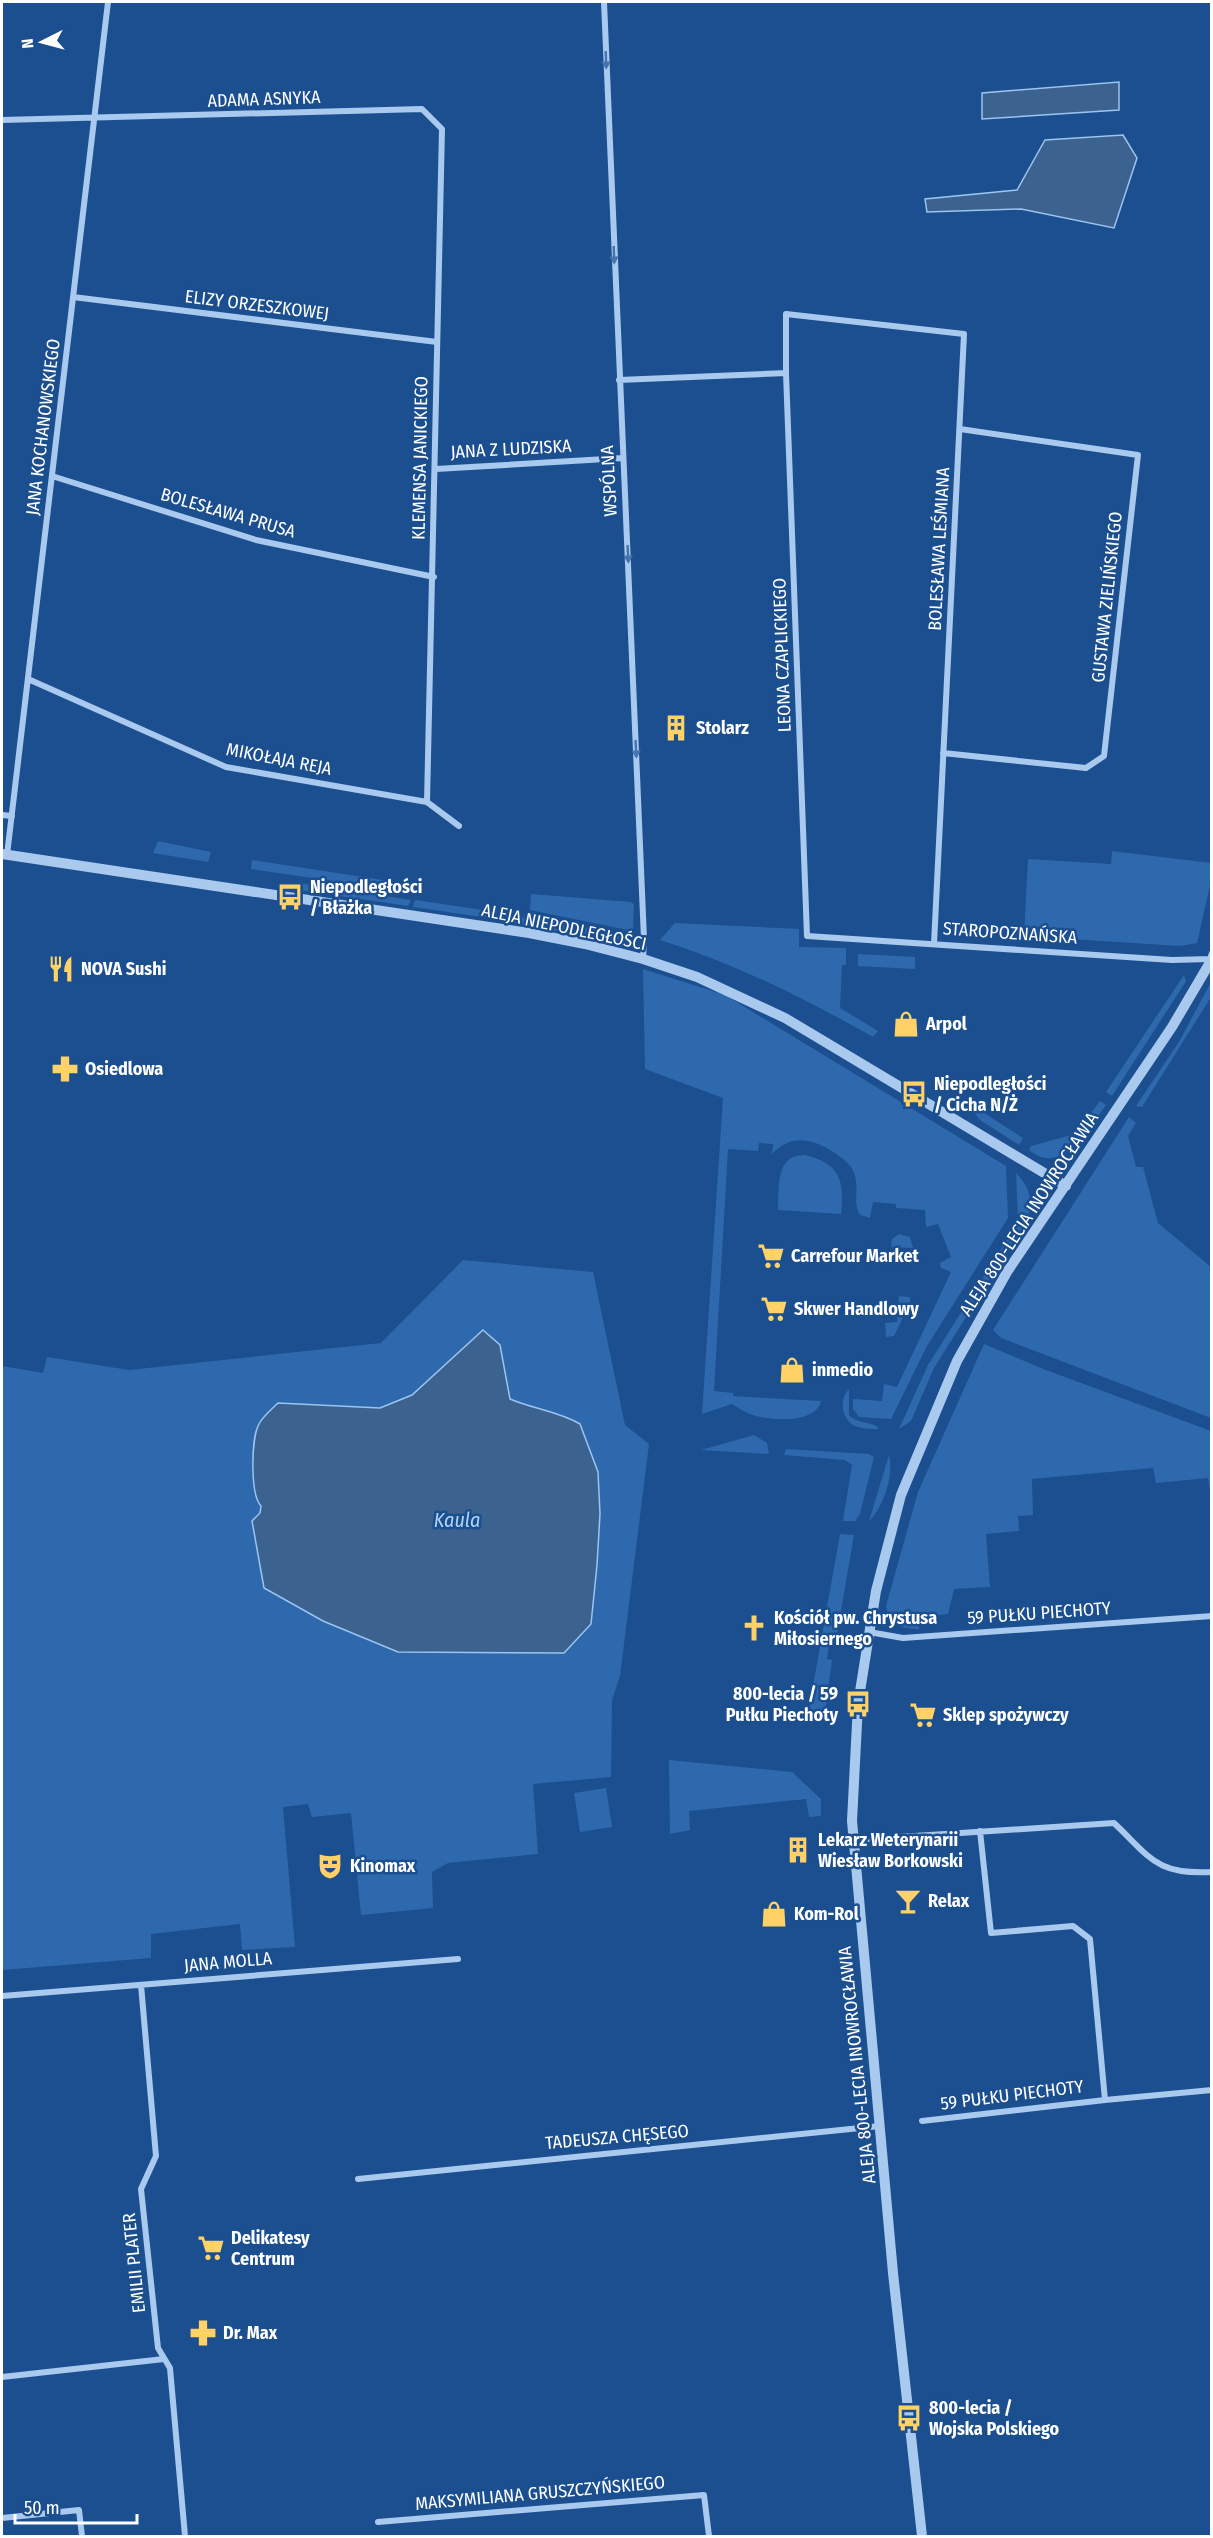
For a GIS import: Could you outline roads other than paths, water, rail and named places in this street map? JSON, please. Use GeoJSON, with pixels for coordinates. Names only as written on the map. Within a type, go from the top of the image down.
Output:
{"type":"FeatureCollection","features":[{"type":"Feature","properties":{"kind":"street","name":"JANA KOCHANOWSKIEGO"},"geometry":{"type":"LineString","coordinates":[[4,855],[12,816],[108,2]]}},
{"type":"Feature","properties":{"kind":"street","name":"WSPÓLNA"},"geometry":{"type":"LineString","coordinates":[[604,2],[644,939],[643,959]]}},
{"type":"Feature","properties":{"kind":"street","name":"ADAMA ASNYKA"},"geometry":{"type":"LineString","coordinates":[[2,120],[422,109],[432,119]]}},
{"type":"Feature","properties":{"kind":"street","name":"KLEMENSA JANICKIEGO"},"geometry":{"type":"LineString","coordinates":[[427,802],[434,577],[442,129],[432,119]]}},
{"type":"Feature","properties":{"kind":"street","name":"ELIZY ORZESZKOWEJ"},"geometry":{"type":"LineString","coordinates":[[73,297],[437,342]]}},
{"type":"Feature","properties":{"kind":"street","name":"LEONA CZAPLICKIEGO"},"geometry":{"type":"LineString","coordinates":[[786,314],[786,373],[807,936]]}},
{"type":"Feature","properties":{"kind":"street","name":"BOLESŁAWA LEŚMIANA"},"geometry":{"type":"LineString","coordinates":[[786,314],[964,334],[934,944]]}},
{"type":"Feature","properties":{"kind":"street"},"geometry":{"type":"LineString","coordinates":[[620,380],[786,373]]}},
{"type":"Feature","properties":{"kind":"street","name":"GUSTAWA ZIELIŃSKIEGO"},"geometry":{"type":"LineString","coordinates":[[943,753],[1086,768],[1104,756],[1138,455],[960,429]]}},
{"type":"Feature","properties":{"kind":"street","name":"JANA Z LUDZISKA"},"geometry":{"type":"LineString","coordinates":[[436,468],[623,458]]}},
{"type":"Feature","properties":{"kind":"street","name":"BOLESŁAWA PRUSA"},"geometry":{"type":"LineString","coordinates":[[52,477],[256,540],[434,577]]}},
{"type":"Feature","properties":{"kind":"street","name":"MIKOŁAJA REJA"},"geometry":{"type":"LineString","coordinates":[[28,679],[226,767],[427,802],[459,826]]}},
{"type":"Feature","properties":{"kind":"street"},"geometry":{"type":"LineString","coordinates":[[2,815],[12,816]]}},
{"type":"Feature","properties":{"kind":"street","name":"ALEJA NIEPODLEGŁOŚCI"},"geometry":{"type":"LineString","coordinates":[[4,855],[529,933],[643,959],[718,986],[786,1018],[1066,1186]]}},
{"type":"Feature","properties":{"kind":"street","name":"STAROPOZNAŃSKA"},"geometry":{"type":"LineString","coordinates":[[807,936],[1172,960],[1211,957]]}},
{"type":"Feature","properties":{"kind":"street","name":"ALEJA 800-LECIA INOWROCŁAWIA"},"geometry":{"type":"LineString","coordinates":[[922,2536],[880,2126],[854,1840],[855,1737],[869,1632],[889,1536],[901,1495],[947,1382],[973,1331],[1008,1272],[1173,1027],[1211,957]]}},
{"type":"Feature","properties":{"kind":"street","name":"59 PUŁKU PIECHOTY"},"geometry":{"type":"LineString","coordinates":[[869,1632],[903,1638],[1212,1616]]}},
{"type":"Feature","properties":{"kind":"street"},"geometry":{"type":"LineString","coordinates":[[854,1840],[1114,1823],[1160,1866],[1184,1873],[1212,1872]]}},
{"type":"Feature","properties":{"kind":"street","name":"59 PUŁKU PIECHOTY"},"geometry":{"type":"LineString","coordinates":[[980,1831],[991,1933],[1073,1926],[1089,1939],[1105,2100]]}},
{"type":"Feature","properties":{"kind":"street","name":"JANA MOLLA"},"geometry":{"type":"LineString","coordinates":[[2,1996],[458,1959]]}},
{"type":"Feature","properties":{"kind":"street","name":"EMILII PLATER"},"geometry":{"type":"LineString","coordinates":[[141,1985],[156,2156],[141,2189],[158,2348],[170,2368],[185,2536]]}},
{"type":"Feature","properties":{"kind":"street","name":"59 PUŁKU PIECHOTY"},"geometry":{"type":"LineString","coordinates":[[922,2121],[1212,2090]]}},
{"type":"Feature","properties":{"kind":"street","name":"TADEUSZA CHĘSEGO"},"geometry":{"type":"LineString","coordinates":[[358,2180],[880,2126]]}},
{"type":"Feature","properties":{"kind":"street"},"geometry":{"type":"LineString","coordinates":[[2,2377],[164,2359]]}},
{"type":"Feature","properties":{"kind":"street","name":"MAKSYMILIANA GRUSZCZYŃSKIEGO"},"geometry":{"type":"LineString","coordinates":[[378,2522],[704,2495],[709,2536]]}},
{"type":"Feature","properties":{"kind":"street"},"geometry":{"type":"LineString","coordinates":[[2,2518],[79,2510],[81,2536]]}},
{"type":"Feature","properties":{"kind":"water"},"geometry":{"type":"Polygon","coordinates":[[[1119,82],[1119,110],[982,119],[982,93],[1119,82]]]}},
{"type":"Feature","properties":{"kind":"water"},"geometry":{"type":"Polygon","coordinates":[[[1123,135],[1137,158],[1114,228],[1021,209],[927,212],[925,199],[1017,190],[1045,140],[1123,135]]]}},
{"type":"Feature","properties":{"kind":"water","name":"Kaula"},"geometry":{"type":"Polygon","coordinates":[[[483,1330],[500,1345],[510,1399],[563,1416],[580,1424],[598,1472],[600,1514],[591,1624],[564,1653],[398,1652],[323,1621],[264,1588],[252,1521],[260,1513],[261,1506],[255,1490],[253,1466],[256,1431],[263,1418],[278,1403],[380,1408],[412,1395],[483,1330]]]}},
{"type":"Feature","properties":{"kind":"place","name":"Stolarz"},"geometry":{"type":"Point","coordinates":[676,728]}},
{"type":"Feature","properties":{"kind":"place","name":"Niepodległości / Błażka"},"geometry":{"type":"Point","coordinates":[290,897]}},
{"type":"Feature","properties":{"kind":"place","name":"NOVA Sushi"},"geometry":{"type":"Point","coordinates":[61,969]}},
{"type":"Feature","properties":{"kind":"place","name":"Arpol"},"geometry":{"type":"Point","coordinates":[906,1024]}},
{"type":"Feature","properties":{"kind":"place","name":"Osiedlowa"},"geometry":{"type":"Point","coordinates":[65,1069]}},
{"type":"Feature","properties":{"kind":"place","name":"Niepodległości / Cicha N/Ż"},"geometry":{"type":"Point","coordinates":[914,1094]}},
{"type":"Feature","properties":{"kind":"place","name":"Carrefour Market"},"geometry":{"type":"Point","coordinates":[771,1256]}},
{"type":"Feature","properties":{"kind":"place","name":"Skwer Handlowy"},"geometry":{"type":"Point","coordinates":[774,1309]}},
{"type":"Feature","properties":{"kind":"place","name":"inmedio"},"geometry":{"type":"Point","coordinates":[792,1370]}},
{"type":"Feature","properties":{"kind":"place","name":"Kościół pw. Chrystusa Miłosiernego"},"geometry":{"type":"Point","coordinates":[754,1628]}},
{"type":"Feature","properties":{"kind":"place","name":"800-lecia / 59 Pułku Piechoty"},"geometry":{"type":"Point","coordinates":[858,1704]}},
{"type":"Feature","properties":{"kind":"place","name":"Sklep spożywczy"},"geometry":{"type":"Point","coordinates":[923,1715]}},
{"type":"Feature","properties":{"kind":"place","name":"Lekarz Weterynarii Wiesław Borkowski"},"geometry":{"type":"Point","coordinates":[798,1850]}},
{"type":"Feature","properties":{"kind":"place","name":"Kinomax"},"geometry":{"type":"Point","coordinates":[330,1866]}},
{"type":"Feature","properties":{"kind":"place","name":"Relax"},"geometry":{"type":"Point","coordinates":[908,1901]}},
{"type":"Feature","properties":{"kind":"place","name":"Kom-Rol"},"geometry":{"type":"Point","coordinates":[774,1914]}},
{"type":"Feature","properties":{"kind":"place","name":"Delikatesy Centrum"},"geometry":{"type":"Point","coordinates":[211,2248]}},
{"type":"Feature","properties":{"kind":"place","name":"Dr. Max"},"geometry":{"type":"Point","coordinates":[203,2333]}},
{"type":"Feature","properties":{"kind":"place","name":"800-lecia / Wojska Polskiego"},"geometry":{"type":"Point","coordinates":[909,2418]}}]}
